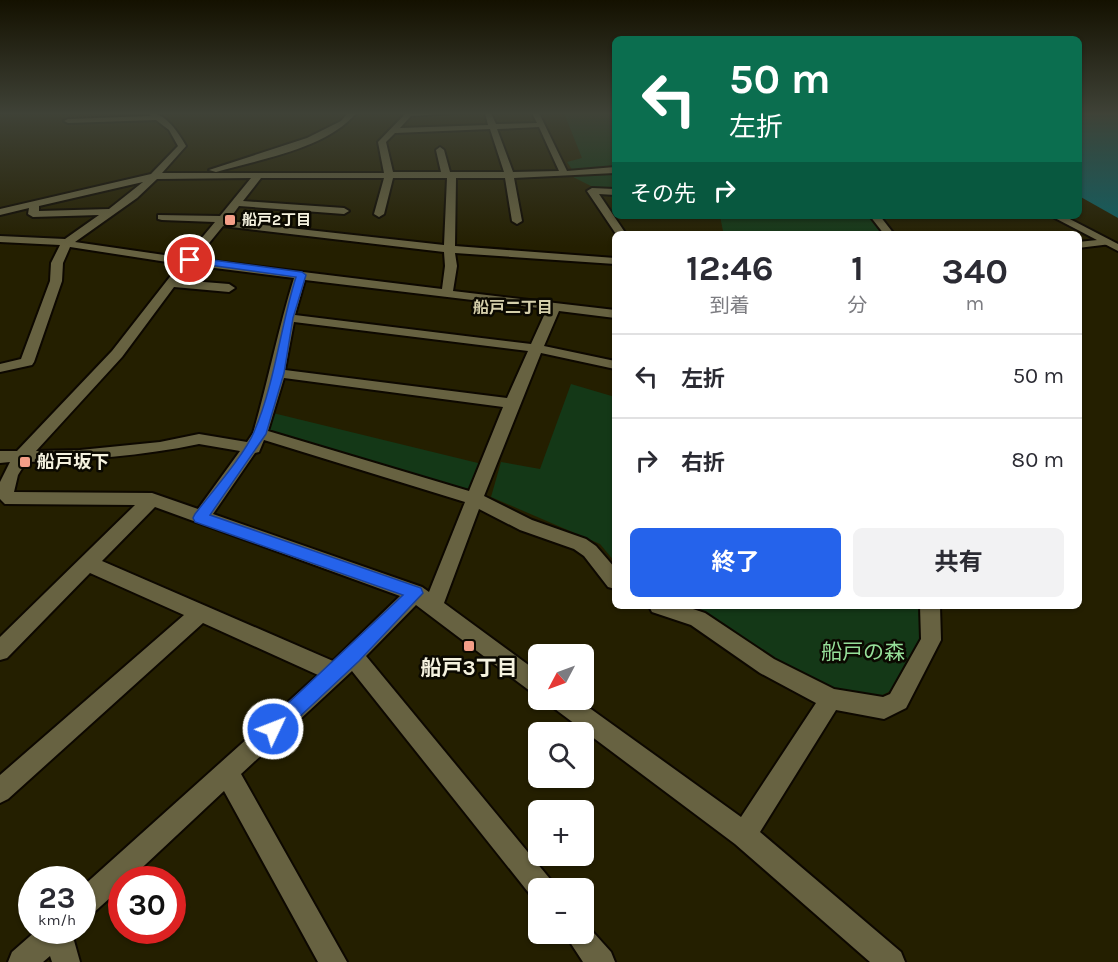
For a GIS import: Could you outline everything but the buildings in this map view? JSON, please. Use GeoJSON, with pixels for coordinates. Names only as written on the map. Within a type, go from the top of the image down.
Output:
{"type":"FeatureCollection","features":[{"type":"Feature","properties":{"kind":"street"},"geometry":{"type":"LineString","coordinates":[[0,368],[27,362],[56,281],[57,263],[67,243],[156,176],[172,158]]}},
{"type":"Feature","properties":{"kind":"street"},"geometry":{"type":"LineString","coordinates":[[198,174],[251,158]]}},
{"type":"Feature","properties":{"kind":"street"},"geometry":{"type":"LineString","coordinates":[[379,214],[390,174],[386,158]]}},
{"type":"Feature","properties":{"kind":"street"},"geometry":{"type":"LineString","coordinates":[[443,158],[449,174],[451,266],[447,292]]}},
{"type":"Feature","properties":{"kind":"street"},"geometry":{"type":"LineString","coordinates":[[503,158],[509,175],[517,221]]}},
{"type":"Feature","properties":{"kind":"street"},"geometry":{"type":"LineString","coordinates":[[553,158],[559,174],[592,191],[612,192]]}},
{"type":"Feature","properties":{"kind":"street"},"geometry":{"type":"LineString","coordinates":[[0,212],[156,176],[198,174],[509,175],[612,170]]}},
{"type":"Feature","properties":{"kind":"street"},"geometry":{"type":"LineString","coordinates":[[259,175],[171,283],[117,354],[21,457],[6,485],[5,494],[11,500],[152,499],[424,599],[528,677]]}},
{"type":"Feature","properties":{"kind":"street"},"geometry":{"type":"LineString","coordinates":[[592,191],[619,231]]}},
{"type":"Feature","properties":{"kind":"street"},"geometry":{"type":"LineString","coordinates":[[35,203],[33,214],[111,212]]}},
{"type":"Feature","properties":{"kind":"street"},"geometry":{"type":"LineString","coordinates":[[236,203],[344,211]]}},
{"type":"Feature","properties":{"kind":"street"},"geometry":{"type":"LineString","coordinates":[[602,205],[612,206]]}},
{"type":"Feature","properties":{"kind":"street"},"geometry":{"type":"LineString","coordinates":[[162,217],[222,221],[450,249],[612,261]]}},
{"type":"Feature","properties":{"kind":"street"},"geometry":{"type":"LineString","coordinates":[[877,219],[887,231]]}},
{"type":"Feature","properties":{"kind":"street"},"geometry":{"type":"LineString","coordinates":[[1062,219],[1118,248]]}},
{"type":"Feature","properties":{"kind":"street"},"geometry":{"type":"LineString","coordinates":[[0,239],[67,243],[117,253],[555,304],[612,314]]}},
{"type":"Feature","properties":{"kind":"street"},"geometry":{"type":"LineString","coordinates":[[1082,245],[1107,242]]}},
{"type":"Feature","properties":{"kind":"street"},"geometry":{"type":"LineString","coordinates":[[201,518],[256,441],[278,373],[288,318],[302,275]]}},
{"type":"Feature","properties":{"kind":"street"},"geometry":{"type":"LineString","coordinates":[[171,283],[230,288]]}},
{"type":"Feature","properties":{"kind":"street"},"geometry":{"type":"LineString","coordinates":[[96,893],[335,672],[424,599],[475,499],[512,403],[555,304]]}},
{"type":"Feature","properties":{"kind":"street"},"geometry":{"type":"LineString","coordinates":[[288,318],[535,348],[612,364]]}},
{"type":"Feature","properties":{"kind":"street"},"geometry":{"type":"LineString","coordinates":[[278,373],[512,403]]}},
{"type":"Feature","properties":{"kind":"street"},"geometry":{"type":"LineString","coordinates":[[0,458],[160,447],[199,439],[256,441],[475,499],[526,525],[580,544],[590,551],[612,577]]}},
{"type":"Feature","properties":{"kind":"street"},"geometry":{"type":"LineString","coordinates":[[0,651],[152,499]]}},
{"type":"Feature","properties":{"kind":"street"},"geometry":{"type":"LineString","coordinates":[[87,563],[335,672]]}},
{"type":"Feature","properties":{"kind":"street"},"geometry":{"type":"LineString","coordinates":[[667,609],[698,620],[767,666],[831,699],[884,708],[898,701],[931,640],[930,609]]}},
{"type":"Feature","properties":{"kind":"street"},"geometry":{"type":"LineString","coordinates":[[0,791],[201,612]]}},
{"type":"Feature","properties":{"kind":"street"},"geometry":{"type":"LineString","coordinates":[[353,656],[533,878]]}},
{"type":"Feature","properties":{"kind":"street"},"geometry":{"type":"LineString","coordinates":[[744,835],[831,699]]}},
{"type":"Feature","properties":{"kind":"street"},"geometry":{"type":"LineString","coordinates":[[574,710],[744,835],[891,962]]}},
{"type":"Feature","properties":{"kind":"street"},"geometry":{"type":"LineString","coordinates":[[227,772],[333,962]]}},
{"type":"Feature","properties":{"kind":"street"},"geometry":{"type":"LineString","coordinates":[[22,962],[42,944]]}},
{"type":"Feature","properties":{"kind":"street"},"geometry":{"type":"LineString","coordinates":[[60,944],[66,962]]}},
{"type":"Feature","properties":{"kind":"street"},"geometry":{"type":"LineString","coordinates":[[587,944],[601,962]]}},
{"type":"Feature","properties":{"kind":"green space"},"geometry":{"type":"Polygon","coordinates":[[[582,158],[612,158],[612,167],[573,171],[567,162],[582,158]]]}},
{"type":"Feature","properties":{"kind":"green space"},"geometry":{"type":"Polygon","coordinates":[[[612,171],[612,189],[595,188],[569,175],[612,171]]]}},
{"type":"Feature","properties":{"kind":"green space"},"geometry":{"type":"Polygon","coordinates":[[[721,219],[870,219],[880,231],[723,231],[721,219]]]}},
{"type":"Feature","properties":{"kind":"green space"},"geometry":{"type":"Polygon","coordinates":[[[571,384],[612,396],[612,558],[600,544],[491,497],[501,462],[540,469],[571,384]]]}},
{"type":"Feature","properties":{"kind":"green space"},"geometry":{"type":"Polygon","coordinates":[[[273,413],[482,464],[472,494],[266,432],[273,413]]]}},
{"type":"Feature","properties":{"kind":"green space","name":"船戸の森"},"geometry":{"type":"Polygon","coordinates":[[[685,609],[922,609],[922,637],[896,688],[875,699],[829,693],[685,609]]]}},
{"type":"Feature","properties":{"kind":"water"},"geometry":{"type":"Polygon","coordinates":[[[1082,158],[1118,158],[1118,218],[1082,198],[1082,158]]]}},
{"type":"Feature","properties":{"kind":"place","name":"船戸2丁目"},"geometry":{"type":"Point","coordinates":[230,220]}},
{"type":"Feature","properties":{"kind":"place","name":"船戸坂下"},"geometry":{"type":"Point","coordinates":[25,462]}},
{"type":"Feature","properties":{"kind":"place","name":"船戸3丁目"},"geometry":{"type":"Point","coordinates":[469,646]}},
{"type":"Feature","properties":{"kind":"district","name":"船戸二丁目"},"geometry":{"type":"Point","coordinates":[513,307]}},
{"type":"Feature","properties":{"kind":"route"},"geometry":{"type":"LineString","coordinates":[[190,260],[302,275],[288,318],[278,373],[260,434],[253,448],[201,518],[415,593],[353,656],[273,729]]}}]}
